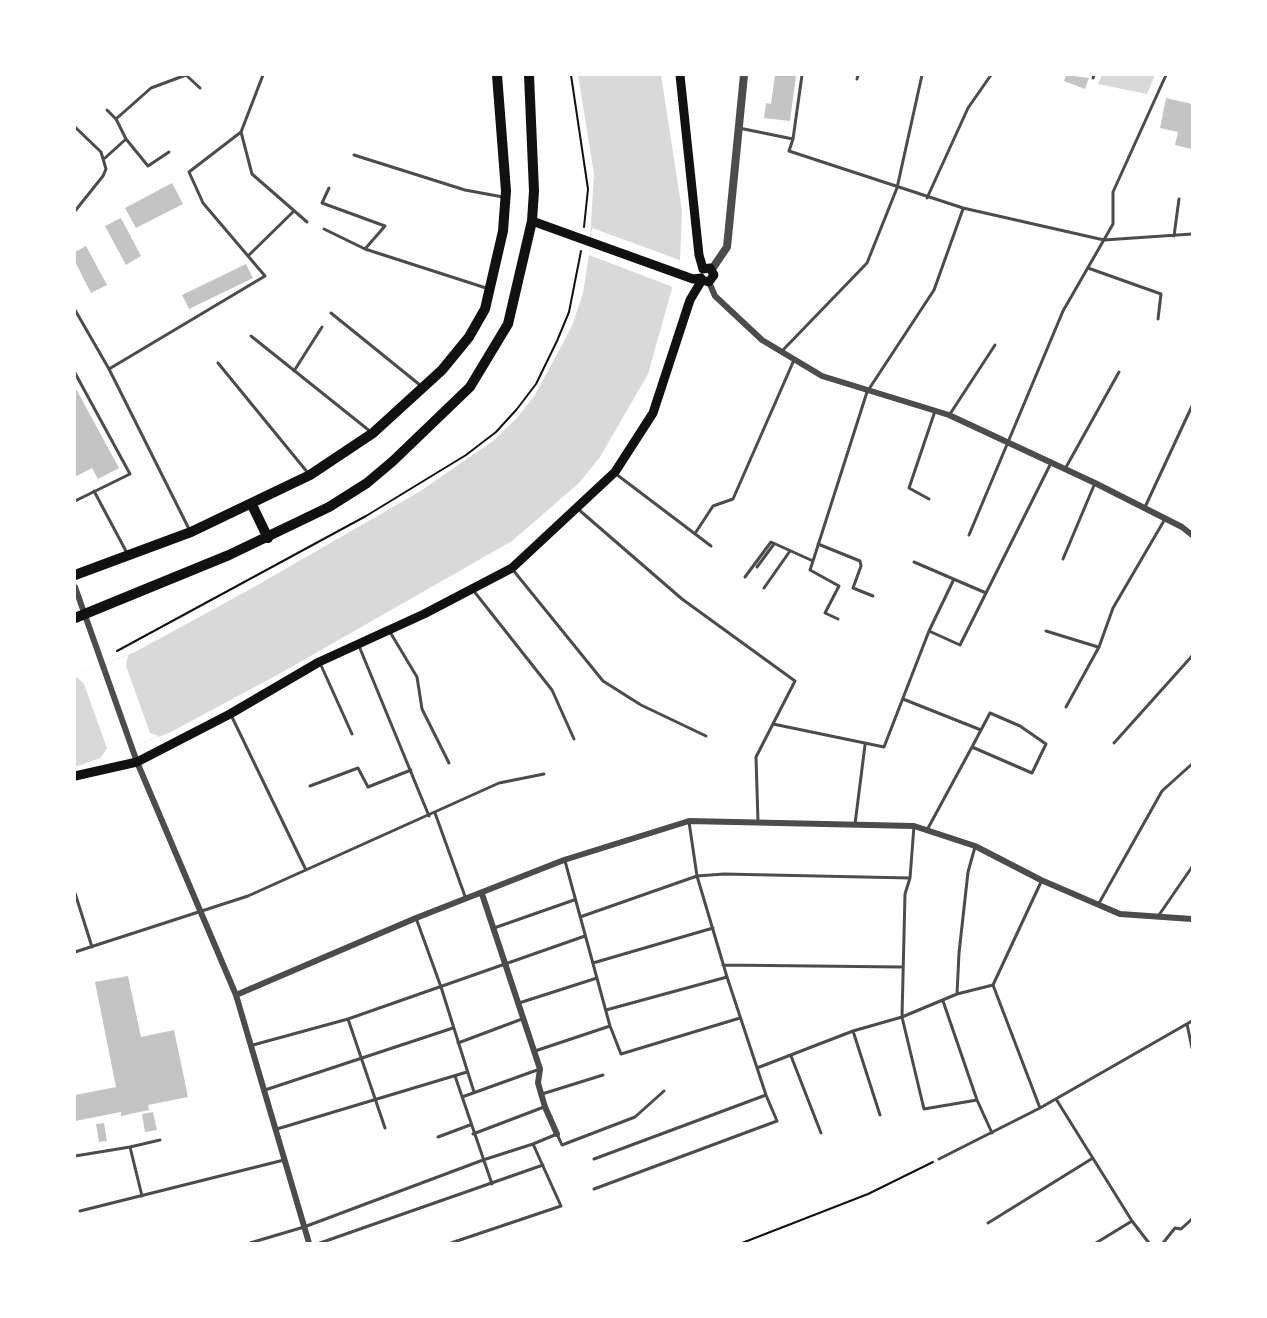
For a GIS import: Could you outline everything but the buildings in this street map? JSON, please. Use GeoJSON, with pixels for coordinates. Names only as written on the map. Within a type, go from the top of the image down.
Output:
{"type":"FeatureCollection","features":[{"type":"Feature","properties":{"kind":"main road"},"geometry":{"type":"LineString","coordinates":[[75,575],[129,557],[191,532],[252,505],[310,475],[373,433],[423,388],[469,336],[485,309],[503,231],[505,197],[498,75]]}},
{"type":"Feature","properties":{"kind":"main road"},"geometry":{"type":"LineString","coordinates":[[80,616],[268,538],[329,507],[367,483],[426,431],[470,387],[494,352],[508,324],[532,221],[534,191],[529,75]]}},
{"type":"Feature","properties":{"kind":"main road"},"geometry":{"type":"LineString","coordinates":[[75,776],[137,762],[230,714],[320,662],[359,645],[512,568],[615,472],[653,413],[690,300],[705,275],[699,255],[681,75]]}},
{"type":"Feature","properties":{"kind":"main road"},"geometry":{"type":"LineString","coordinates":[[532,221],[693,279],[705,275]]}},
{"type":"Feature","properties":{"kind":"main road"},"geometry":{"type":"LineString","coordinates":[[252,505],[268,538]]}},
{"type":"Feature","properties":{"kind":"street"},"geometry":{"type":"LineString","coordinates":[[744,75],[727,247],[705,275],[715,296],[762,340],[822,376],[867,392],[949,415],[1095,483],[1192,535]]}},
{"type":"Feature","properties":{"kind":"street"},"geometry":{"type":"LineString","coordinates":[[75,587],[80,616],[131,747],[236,995],[253,1045],[309,1243]]}},
{"type":"Feature","properties":{"kind":"street"},"geometry":{"type":"LineString","coordinates":[[236,995],[416,918],[564,860],[689,821],[914,826],[975,846],[1041,880],[1120,914],[1192,919]]}},
{"type":"Feature","properties":{"kind":"street"},"geometry":{"type":"LineString","coordinates":[[482,894],[540,1069],[538,1083],[545,1107],[557,1134]]}},
{"type":"Feature","properties":{"kind":"lane"},"geometry":{"type":"LineString","coordinates":[[116,119],[152,88],[186,75],[200,88]]}},
{"type":"Feature","properties":{"kind":"lane"},"geometry":{"type":"LineString","coordinates":[[109,369],[265,276],[203,203],[189,172],[241,132],[263,75]]}},
{"type":"Feature","properties":{"kind":"lane"},"geometry":{"type":"LineString","coordinates":[[802,75],[789,151],[927,198],[1104,240],[1192,234]]}},
{"type":"Feature","properties":{"kind":"lane"},"geometry":{"type":"LineString","coordinates":[[781,352],[867,263],[897,188],[922,75]]}},
{"type":"Feature","properties":{"kind":"lane"},"geometry":{"type":"LineString","coordinates":[[927,198],[968,108],[991,75]]}},
{"type":"Feature","properties":{"kind":"lane"},"geometry":{"type":"LineString","coordinates":[[969,536],[1010,444],[1063,311],[1113,224],[1113,192],[1166,75]]}},
{"type":"Feature","properties":{"kind":"lane"},"geometry":{"type":"LineString","coordinates":[[107,110],[116,119],[126,140],[148,166],[169,152]]}},
{"type":"Feature","properties":{"kind":"lane"},"geometry":{"type":"LineString","coordinates":[[75,127],[101,152],[106,170],[75,211]]}},
{"type":"Feature","properties":{"kind":"lane"},"geometry":{"type":"LineString","coordinates":[[737,128],[792,139]]}},
{"type":"Feature","properties":{"kind":"lane"},"geometry":{"type":"LineString","coordinates":[[241,132],[252,174],[307,222]]}},
{"type":"Feature","properties":{"kind":"lane"},"geometry":{"type":"LineString","coordinates":[[104,158],[126,140]]}},
{"type":"Feature","properties":{"kind":"lane"},"geometry":{"type":"LineString","coordinates":[[354,155],[465,190],[505,197]]}},
{"type":"Feature","properties":{"kind":"lane"},"geometry":{"type":"LineString","coordinates":[[329,188],[322,203],[385,226],[365,249]]}},
{"type":"Feature","properties":{"kind":"lane"},"geometry":{"type":"LineString","coordinates":[[1174,236],[1179,199]]}},
{"type":"Feature","properties":{"kind":"lane"},"geometry":{"type":"LineString","coordinates":[[838,619],[825,613],[839,586],[810,570],[867,392],[934,290],[963,208]]}},
{"type":"Feature","properties":{"kind":"lane"},"geometry":{"type":"LineString","coordinates":[[248,256],[294,211]]}},
{"type":"Feature","properties":{"kind":"lane"},"geometry":{"type":"LineString","coordinates":[[324,229],[365,249],[490,290]]}},
{"type":"Feature","properties":{"kind":"lane"},"geometry":{"type":"LineString","coordinates":[[1088,268],[1161,294],[1158,319]]}},
{"type":"Feature","properties":{"kind":"lane"},"geometry":{"type":"LineString","coordinates":[[75,310],[109,369],[191,532]]}},
{"type":"Feature","properties":{"kind":"lane"},"geometry":{"type":"LineString","coordinates":[[332,314],[423,388]]}},
{"type":"Feature","properties":{"kind":"lane"},"geometry":{"type":"LineString","coordinates":[[294,370],[322,327]]}},
{"type":"Feature","properties":{"kind":"lane"},"geometry":{"type":"LineString","coordinates":[[251,336],[373,433]]}},
{"type":"Feature","properties":{"kind":"lane"},"geometry":{"type":"LineString","coordinates":[[949,415],[995,345]]}},
{"type":"Feature","properties":{"kind":"lane"},"geometry":{"type":"LineString","coordinates":[[696,531],[713,506],[733,499],[794,360]]}},
{"type":"Feature","properties":{"kind":"lane"},"geometry":{"type":"LineString","coordinates":[[218,363],[310,475]]}},
{"type":"Feature","properties":{"kind":"lane"},"geometry":{"type":"LineString","coordinates":[[1065,469],[1119,372]]}},
{"type":"Feature","properties":{"kind":"lane"},"geometry":{"type":"LineString","coordinates":[[75,373],[130,474],[75,501]]}},
{"type":"Feature","properties":{"kind":"lane"},"geometry":{"type":"LineString","coordinates":[[1144,508],[1192,406]]}},
{"type":"Feature","properties":{"kind":"lane"},"geometry":{"type":"LineString","coordinates":[[929,499],[909,488],[935,411]]}},
{"type":"Feature","properties":{"kind":"lane"},"geometry":{"type":"LineString","coordinates":[[929,631],[960,645],[1051,463]]}},
{"type":"Feature","properties":{"kind":"lane"},"geometry":{"type":"LineString","coordinates":[[615,472],[696,531],[711,546]]}},
{"type":"Feature","properties":{"kind":"lane"},"geometry":{"type":"LineString","coordinates":[[1063,559],[1095,483]]}},
{"type":"Feature","properties":{"kind":"lane"},"geometry":{"type":"LineString","coordinates":[[94,491],[129,557]]}},
{"type":"Feature","properties":{"kind":"lane"},"geometry":{"type":"LineString","coordinates":[[577,508],[682,599],[792,677],[793,685],[756,757],[758,822]]}},
{"type":"Feature","properties":{"kind":"lane"},"geometry":{"type":"LineString","coordinates":[[1066,707],[1099,647],[1113,608],[1165,519]]}},
{"type":"Feature","properties":{"kind":"lane"},"geometry":{"type":"LineString","coordinates":[[745,577],[771,542],[813,561]]}},
{"type":"Feature","properties":{"kind":"lane"},"geometry":{"type":"LineString","coordinates":[[757,567],[774,544]]}},
{"type":"Feature","properties":{"kind":"lane"},"geometry":{"type":"LineString","coordinates":[[818,544],[860,561],[861,566],[853,588],[873,596]]}},
{"type":"Feature","properties":{"kind":"lane"},"geometry":{"type":"LineString","coordinates":[[764,588],[790,551]]}},
{"type":"Feature","properties":{"kind":"lane"},"geometry":{"type":"LineString","coordinates":[[914,562],[986,593]]}},
{"type":"Feature","properties":{"kind":"lane"},"geometry":{"type":"LineString","coordinates":[[512,568],[603,681],[641,705],[706,736]]}},
{"type":"Feature","properties":{"kind":"lane"},"geometry":{"type":"LineString","coordinates":[[773,724],[865,745],[884,747],[929,631],[954,579]]}},
{"type":"Feature","properties":{"kind":"lane"},"geometry":{"type":"LineString","coordinates":[[472,589],[552,690],[574,740]]}},
{"type":"Feature","properties":{"kind":"lane"},"geometry":{"type":"LineString","coordinates":[[389,630],[417,677],[422,709],[449,763]]}},
{"type":"Feature","properties":{"kind":"lane"},"geometry":{"type":"LineString","coordinates":[[1046,631],[1099,647]]}},
{"type":"Feature","properties":{"kind":"lane"},"geometry":{"type":"LineString","coordinates":[[359,645],[429,816]]}},
{"type":"Feature","properties":{"kind":"lane"},"geometry":{"type":"LineString","coordinates":[[1114,743],[1192,656]]}},
{"type":"Feature","properties":{"kind":"lane"},"geometry":{"type":"LineString","coordinates":[[320,662],[352,734]]}},
{"type":"Feature","properties":{"kind":"lane"},"geometry":{"type":"LineString","coordinates":[[903,699],[981,730]]}},
{"type":"Feature","properties":{"kind":"lane"},"geometry":{"type":"LineString","coordinates":[[927,830],[990,713],[1020,726],[1046,744],[1032,773],[972,747]]}},
{"type":"Feature","properties":{"kind":"lane"},"geometry":{"type":"LineString","coordinates":[[230,714],[306,870]]}},
{"type":"Feature","properties":{"kind":"lane"},"geometry":{"type":"LineString","coordinates":[[855,824],[865,745]]}},
{"type":"Feature","properties":{"kind":"lane"},"geometry":{"type":"LineString","coordinates":[[1097,906],[1162,791],[1192,764]]}},
{"type":"Feature","properties":{"kind":"lane"},"geometry":{"type":"LineString","coordinates":[[310,786],[358,768],[368,787],[411,770]]}},
{"type":"Feature","properties":{"kind":"lane"},"geometry":{"type":"LineString","coordinates":[[75,952],[249,896],[499,783],[544,774]]}},
{"type":"Feature","properties":{"kind":"lane"},"geometry":{"type":"LineString","coordinates":[[435,813],[466,900]]}},
{"type":"Feature","properties":{"kind":"lane"},"geometry":{"type":"LineString","coordinates":[[594,1190],[777,1121],[757,1069],[712,928],[697,876],[689,821]]}},
{"type":"Feature","properties":{"kind":"lane"},"geometry":{"type":"LineString","coordinates":[[914,826],[910,878],[905,894],[902,1017],[924,1108],[977,1100]]}},
{"type":"Feature","properties":{"kind":"lane"},"geometry":{"type":"LineString","coordinates":[[957,994],[968,872],[975,846]]}},
{"type":"Feature","properties":{"kind":"lane"},"geometry":{"type":"LineString","coordinates":[[564,860],[610,1026],[621,1054],[740,1018]]}},
{"type":"Feature","properties":{"kind":"lane"},"geometry":{"type":"LineString","coordinates":[[1159,915],[1192,867]]}},
{"type":"Feature","properties":{"kind":"lane"},"geometry":{"type":"LineString","coordinates":[[580,917],[697,876],[724,874],[910,878]]}},
{"type":"Feature","properties":{"kind":"lane"},"geometry":{"type":"LineString","coordinates":[[1040,1108],[993,985],[1041,880]]}},
{"type":"Feature","properties":{"kind":"lane"},"geometry":{"type":"LineString","coordinates":[[75,893],[92,947]]}},
{"type":"Feature","properties":{"kind":"lane"},"geometry":{"type":"LineString","coordinates":[[494,928],[574,900]]}},
{"type":"Feature","properties":{"kind":"lane"},"geometry":{"type":"LineString","coordinates":[[416,918],[441,987],[474,1092]]}},
{"type":"Feature","properties":{"kind":"lane"},"geometry":{"type":"LineString","coordinates":[[592,963],[712,928]]}},
{"type":"Feature","properties":{"kind":"lane"},"geometry":{"type":"LineString","coordinates":[[253,1045],[348,1019],[585,936]]}},
{"type":"Feature","properties":{"kind":"lane"},"geometry":{"type":"LineString","coordinates":[[723,965],[902,967]]}},
{"type":"Feature","properties":{"kind":"lane"},"geometry":{"type":"LineString","coordinates":[[606,1010],[727,977]]}},
{"type":"Feature","properties":{"kind":"lane"},"geometry":{"type":"LineString","coordinates":[[519,1003],[597,978]]}},
{"type":"Feature","properties":{"kind":"lane"},"geometry":{"type":"LineString","coordinates":[[757,1069],[853,1031],[902,1017],[957,994],[993,985]]}},
{"type":"Feature","properties":{"kind":"lane"},"geometry":{"type":"LineString","coordinates":[[943,1001],[977,1100],[992,1133]]}},
{"type":"Feature","properties":{"kind":"lane"},"geometry":{"type":"LineString","coordinates":[[458,1043],[524,1018]]}},
{"type":"Feature","properties":{"kind":"lane"},"geometry":{"type":"LineString","coordinates":[[348,1019],[385,1128]]}},
{"type":"Feature","properties":{"kind":"lane"},"geometry":{"type":"LineString","coordinates":[[939,1159],[1040,1108],[1192,1022]]}},
{"type":"Feature","properties":{"kind":"lane"},"geometry":{"type":"LineString","coordinates":[[1187,1024],[1192,1048]]}},
{"type":"Feature","properties":{"kind":"lane"},"geometry":{"type":"LineString","coordinates":[[533,1051],[610,1026]]}},
{"type":"Feature","properties":{"kind":"lane"},"geometry":{"type":"LineString","coordinates":[[265,1090],[453,1028]]}},
{"type":"Feature","properties":{"kind":"lane"},"geometry":{"type":"LineString","coordinates":[[853,1031],[880,1115]]}},
{"type":"Feature","properties":{"kind":"lane"},"geometry":{"type":"LineString","coordinates":[[791,1056],[821,1133]]}},
{"type":"Feature","properties":{"kind":"lane"},"geometry":{"type":"LineString","coordinates":[[462,1097],[540,1069]]}},
{"type":"Feature","properties":{"kind":"lane"},"geometry":{"type":"LineString","coordinates":[[277,1129],[466,1072]]}},
{"type":"Feature","properties":{"kind":"lane"},"geometry":{"type":"LineString","coordinates":[[542,1094],[603,1075]]}},
{"type":"Feature","properties":{"kind":"lane"},"geometry":{"type":"LineString","coordinates":[[455,1076],[492,1184]]}},
{"type":"Feature","properties":{"kind":"lane"},"geometry":{"type":"LineString","coordinates":[[250,1243],[304,1227],[557,1134],[562,1145],[636,1117],[664,1091]]}},
{"type":"Feature","properties":{"kind":"lane"},"geometry":{"type":"LineString","coordinates":[[594,1159],[766,1095]]}},
{"type":"Feature","properties":{"kind":"lane"},"geometry":{"type":"LineString","coordinates":[[1056,1099],[1131,1221],[1149,1243]]}},
{"type":"Feature","properties":{"kind":"lane"},"geometry":{"type":"LineString","coordinates":[[473,1134],[545,1107]]}},
{"type":"Feature","properties":{"kind":"lane"},"geometry":{"type":"LineString","coordinates":[[438,1137],[470,1125]]}},
{"type":"Feature","properties":{"kind":"lane"},"geometry":{"type":"LineString","coordinates":[[75,1156],[160,1140]]}},
{"type":"Feature","properties":{"kind":"lane"},"geometry":{"type":"LineString","coordinates":[[451,1243],[561,1206],[533,1144]]}},
{"type":"Feature","properties":{"kind":"lane"},"geometry":{"type":"LineString","coordinates":[[130,1147],[142,1196]]}},
{"type":"Feature","properties":{"kind":"lane"},"geometry":{"type":"LineString","coordinates":[[988,1223],[1093,1158]]}},
{"type":"Feature","properties":{"kind":"lane"},"geometry":{"type":"LineString","coordinates":[[80,1211],[284,1160]]}},
{"type":"Feature","properties":{"kind":"lane"},"geometry":{"type":"LineString","coordinates":[[320,1243],[543,1165]]}},
{"type":"Feature","properties":{"kind":"lane"},"geometry":{"type":"LineString","coordinates":[[1163,1243],[1175,1228],[1181,1229],[1192,1219]]}},
{"type":"Feature","properties":{"kind":"lane"},"geometry":{"type":"LineString","coordinates":[[1096,1243],[1131,1221]]}},
{"type":"Feature","properties":{"kind":"path"},"geometry":{"type":"LineString","coordinates":[[742,1243],[868,1194],[939,1159]]}},
{"type":"Feature","properties":{"kind":"shaded area"},"geometry":{"type":"Polygon","coordinates":[[[578,75],[661,75],[682,211],[680,260],[648,374],[600,457],[579,483],[512,541],[279,674],[169,733],[75,767],[75,675],[135,652],[247,591],[419,492],[493,441],[517,418],[535,395],[572,326],[583,293],[589,255],[594,174],[578,75]]]}},
{"type":"Feature","properties":{"kind":"shaded area"},"geometry":{"type":"Polygon","coordinates":[[[1102,75],[1155,75],[1147,94],[1098,84],[1102,75]]]}},
{"type":"Feature","properties":{"kind":"pier"},"geometry":{"type":"Polygon","coordinates":[[[592,228],[680,260],[673,287],[589,255],[592,228]]]}},
{"type":"Feature","properties":{"kind":"pier"},"geometry":{"type":"Polygon","coordinates":[[[128,655],[126,666],[150,733],[159,736],[100,759],[107,748],[84,684],[75,675],[128,655]]]}}]}
